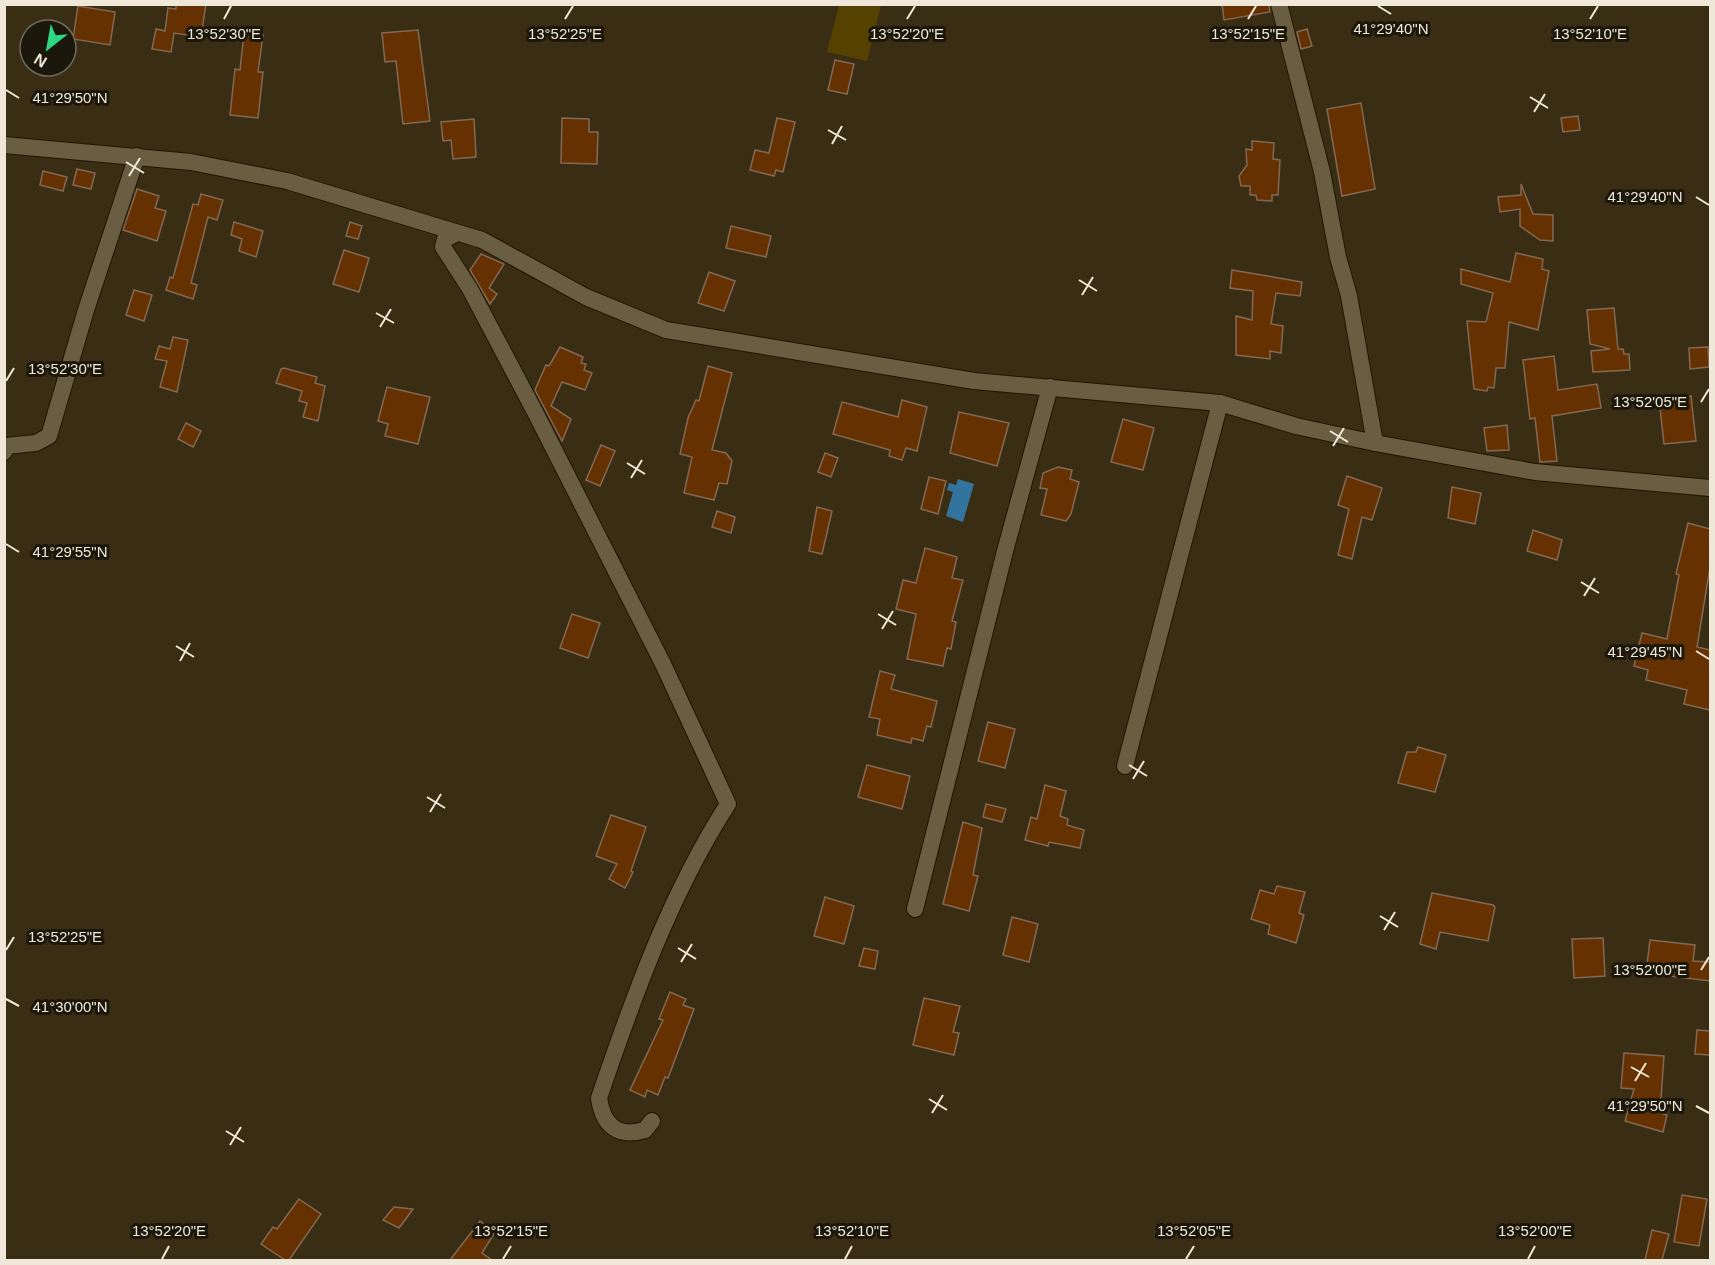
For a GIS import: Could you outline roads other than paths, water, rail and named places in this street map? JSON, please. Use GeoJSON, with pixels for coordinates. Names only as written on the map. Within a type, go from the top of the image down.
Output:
{"type":"FeatureCollection","features":[{"type":"Feature","properties":{"kind":"street"},"geometry":{"type":"LineString","coordinates":[[1279,4],[1322,172],[1338,257],[1349,296],[1375,443]]}},
{"type":"Feature","properties":{"kind":"street"},"geometry":{"type":"LineString","coordinates":[[4,145],[191,162],[286,181],[455,234],[482,240],[586,297],[666,330],[974,381],[1220,403],[1296,426],[1535,472],[1710,488]]}},
{"type":"Feature","properties":{"kind":"street"},"geometry":{"type":"LineString","coordinates":[[4,452],[6,446],[36,443],[49,436],[86,310],[137,156]]}},
{"type":"Feature","properties":{"kind":"street"},"geometry":{"type":"LineString","coordinates":[[455,234],[445,239],[443,247],[470,289],[535,412],[663,664],[728,804],[710,832],[654,950],[599,1098],[601,1115],[613,1128],[629,1135],[645,1130],[652,1121]]}},
{"type":"Feature","properties":{"kind":"street"},"geometry":{"type":"LineString","coordinates":[[915,909],[1008,539],[1050,387]]}},
{"type":"Feature","properties":{"kind":"street"},"geometry":{"type":"LineString","coordinates":[[1125,766],[1220,403]]}},
{"type":"Feature","properties":{"kind":"water"},"geometry":{"type":"Polygon","coordinates":[[[958,479],[974,484],[963,522],[946,516],[953,492],[947,490],[949,483],[956,485],[958,479]]]}}]}
